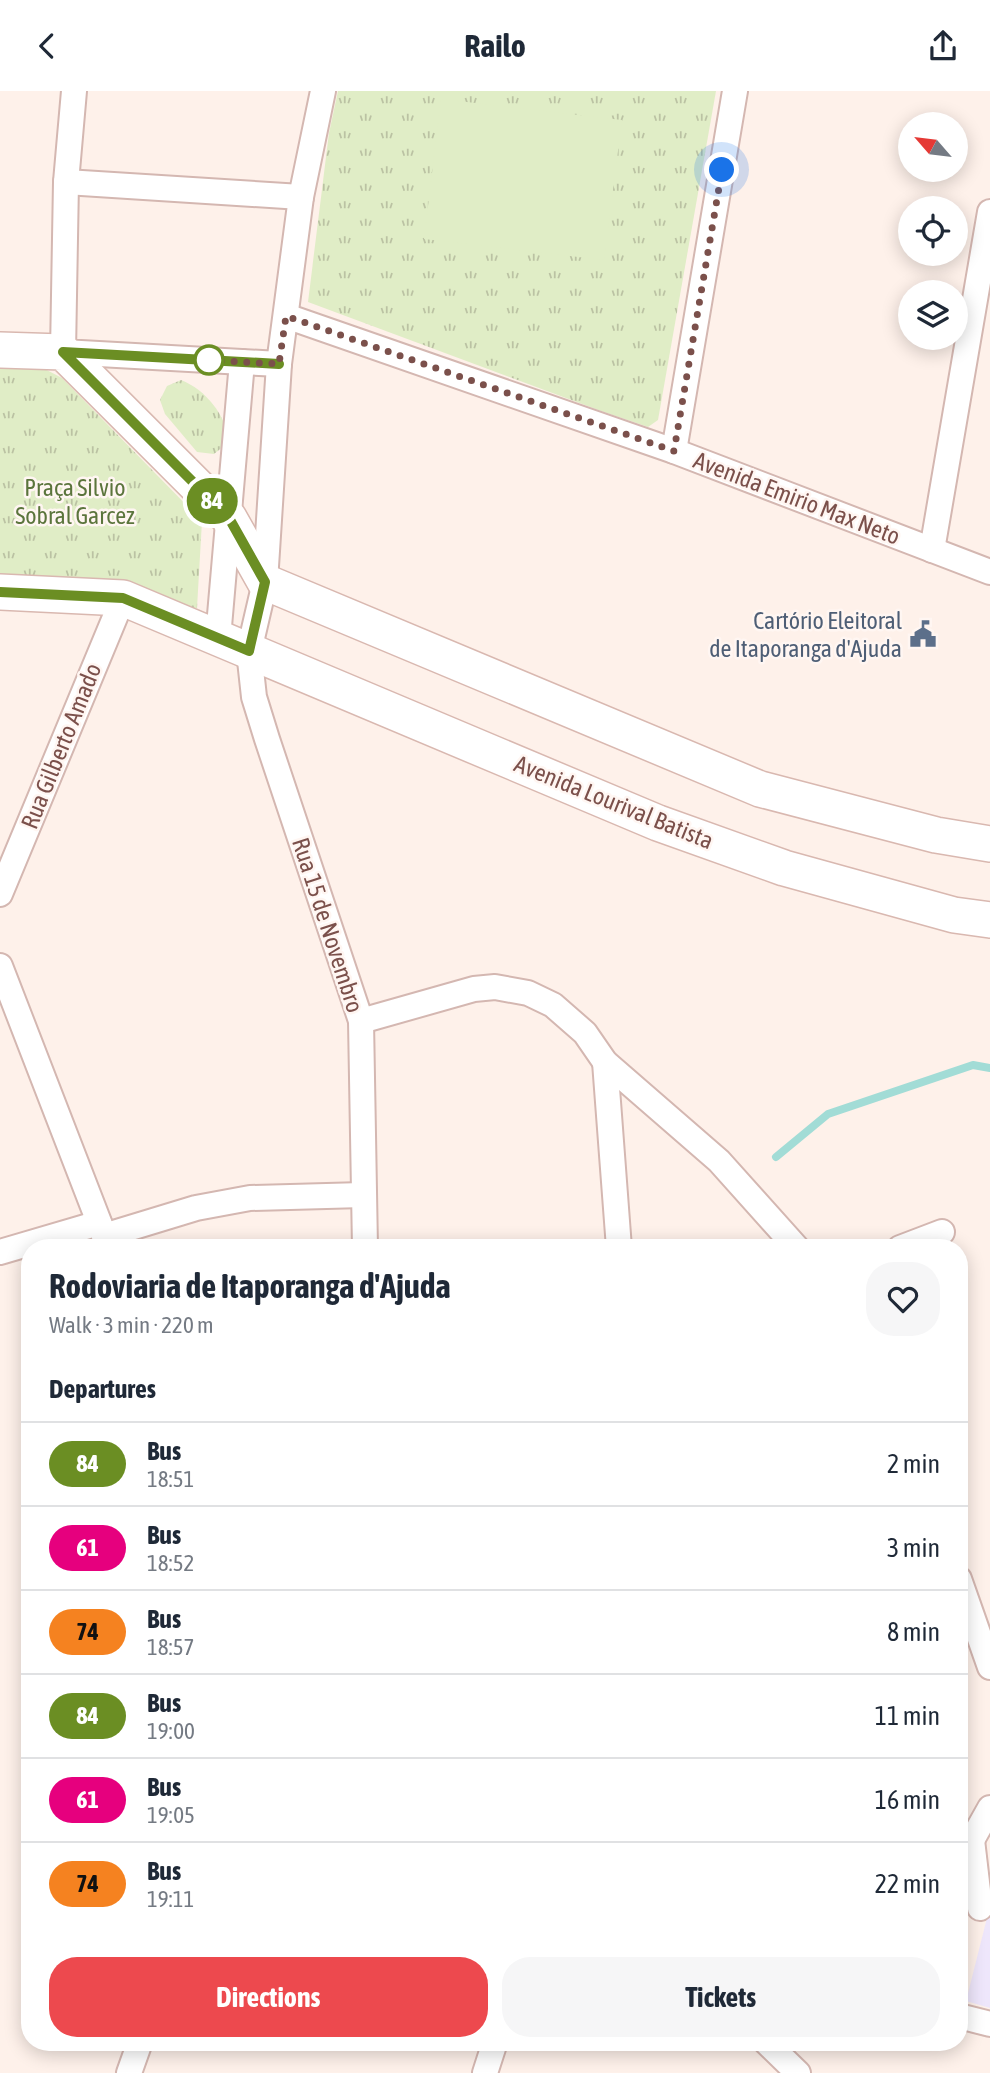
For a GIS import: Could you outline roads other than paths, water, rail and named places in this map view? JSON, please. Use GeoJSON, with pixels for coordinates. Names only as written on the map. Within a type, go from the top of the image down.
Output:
{"type":"FeatureCollection","features":[{"type":"Feature","properties":{"kind":"main road"},"geometry":{"type":"LineString","coordinates":[[0,350],[63,352],[229,518],[265,582],[760,789],[936,835],[990,844]]}},
{"type":"Feature","properties":{"kind":"main road"},"geometry":{"type":"LineString","coordinates":[[0,592],[123,598],[234,644]]}},
{"type":"Feature","properties":{"kind":"main road","name":"Avenida Lourival Batista"},"geometry":{"type":"LineString","coordinates":[[234,644],[658,823],[784,869],[954,915],[990,920]]}},
{"type":"Feature","properties":{"kind":"street"},"geometry":{"type":"LineString","coordinates":[[74,91],[66,182],[63,352],[279,364]]}},
{"type":"Feature","properties":{"kind":"street"},"geometry":{"type":"LineString","coordinates":[[234,644],[265,582],[279,364],[301,197],[323,91]]}},
{"type":"Feature","properties":{"kind":"street"},"geometry":{"type":"LineString","coordinates":[[674,451],[735,91]]}},
{"type":"Feature","properties":{"kind":"street"},"geometry":{"type":"LineString","coordinates":[[66,182],[301,197]]}},
{"type":"Feature","properties":{"kind":"street"},"geometry":{"type":"LineString","coordinates":[[932,550],[990,212]]}},
{"type":"Feature","properties":{"kind":"street","name":"Avenida Emirio Max Neto"},"geometry":{"type":"LineString","coordinates":[[286,316],[674,451],[990,572]]}},
{"type":"Feature","properties":{"kind":"street"},"geometry":{"type":"LineString","coordinates":[[234,644],[229,518],[242,362]]}},
{"type":"Feature","properties":{"kind":"street","name":"Rua Gilberto Amado"},"geometry":{"type":"LineString","coordinates":[[0,894],[123,598]]}},
{"type":"Feature","properties":{"kind":"street","name":"Rua 15 de Novembro"},"geometry":{"type":"LineString","coordinates":[[234,644],[361,1021],[365,1239]]}},
{"type":"Feature","properties":{"kind":"street"},"geometry":{"type":"LineString","coordinates":[[0,966],[104,1235]]}},
{"type":"Feature","properties":{"kind":"street"},"geometry":{"type":"LineString","coordinates":[[361,1021],[474,989],[495,987],[528,993],[553,1005],[585,1033],[605,1062],[719,1161],[789,1239]]}},
{"type":"Feature","properties":{"kind":"street"},"geometry":{"type":"LineString","coordinates":[[605,1062],[618,1239]]}},
{"type":"Feature","properties":{"kind":"street"},"geometry":{"type":"LineString","coordinates":[[80,1239],[104,1235],[195,1208],[250,1198],[363,1195]]}},
{"type":"Feature","properties":{"kind":"street"},"geometry":{"type":"LineString","coordinates":[[924,1239],[942,1232]]}},
{"type":"Feature","properties":{"kind":"street"},"geometry":{"type":"LineString","coordinates":[[0,1252],[21,1249]]}},
{"type":"Feature","properties":{"kind":"street"},"geometry":{"type":"LineString","coordinates":[[968,1605],[990,1668]]}},
{"type":"Feature","properties":{"kind":"street"},"geometry":{"type":"LineString","coordinates":[[968,1839],[990,1808]]}},
{"type":"Feature","properties":{"kind":"street"},"geometry":{"type":"LineString","coordinates":[[968,1856],[980,1908]]}},
{"type":"Feature","properties":{"kind":"street"},"geometry":{"type":"LineString","coordinates":[[968,2018],[990,2024]]}},
{"type":"Feature","properties":{"kind":"street"},"geometry":{"type":"LineString","coordinates":[[127,2072],[136,2051]]}},
{"type":"Feature","properties":{"kind":"street"},"geometry":{"type":"LineString","coordinates":[[485,2073],[492,2051]]}},
{"type":"Feature","properties":{"kind":"street"},"geometry":{"type":"LineString","coordinates":[[775,2051],[798,2073]]}},
{"type":"Feature","properties":{"kind":"waterway"},"geometry":{"type":"LineString","coordinates":[[776,1157],[828,1114],[973,1065],[990,1068]]}},
{"type":"Feature","properties":{"kind":"place","name":"Cartório Eleitoral de Itaporanga d'Ajuda"},"geometry":{"type":"Point","coordinates":[923,634]}},
{"type":"Feature","properties":{"kind":"park label","name":"Praça Silvio Sobral Garcez"},"geometry":{"type":"Point","coordinates":[75,501]}}]}
